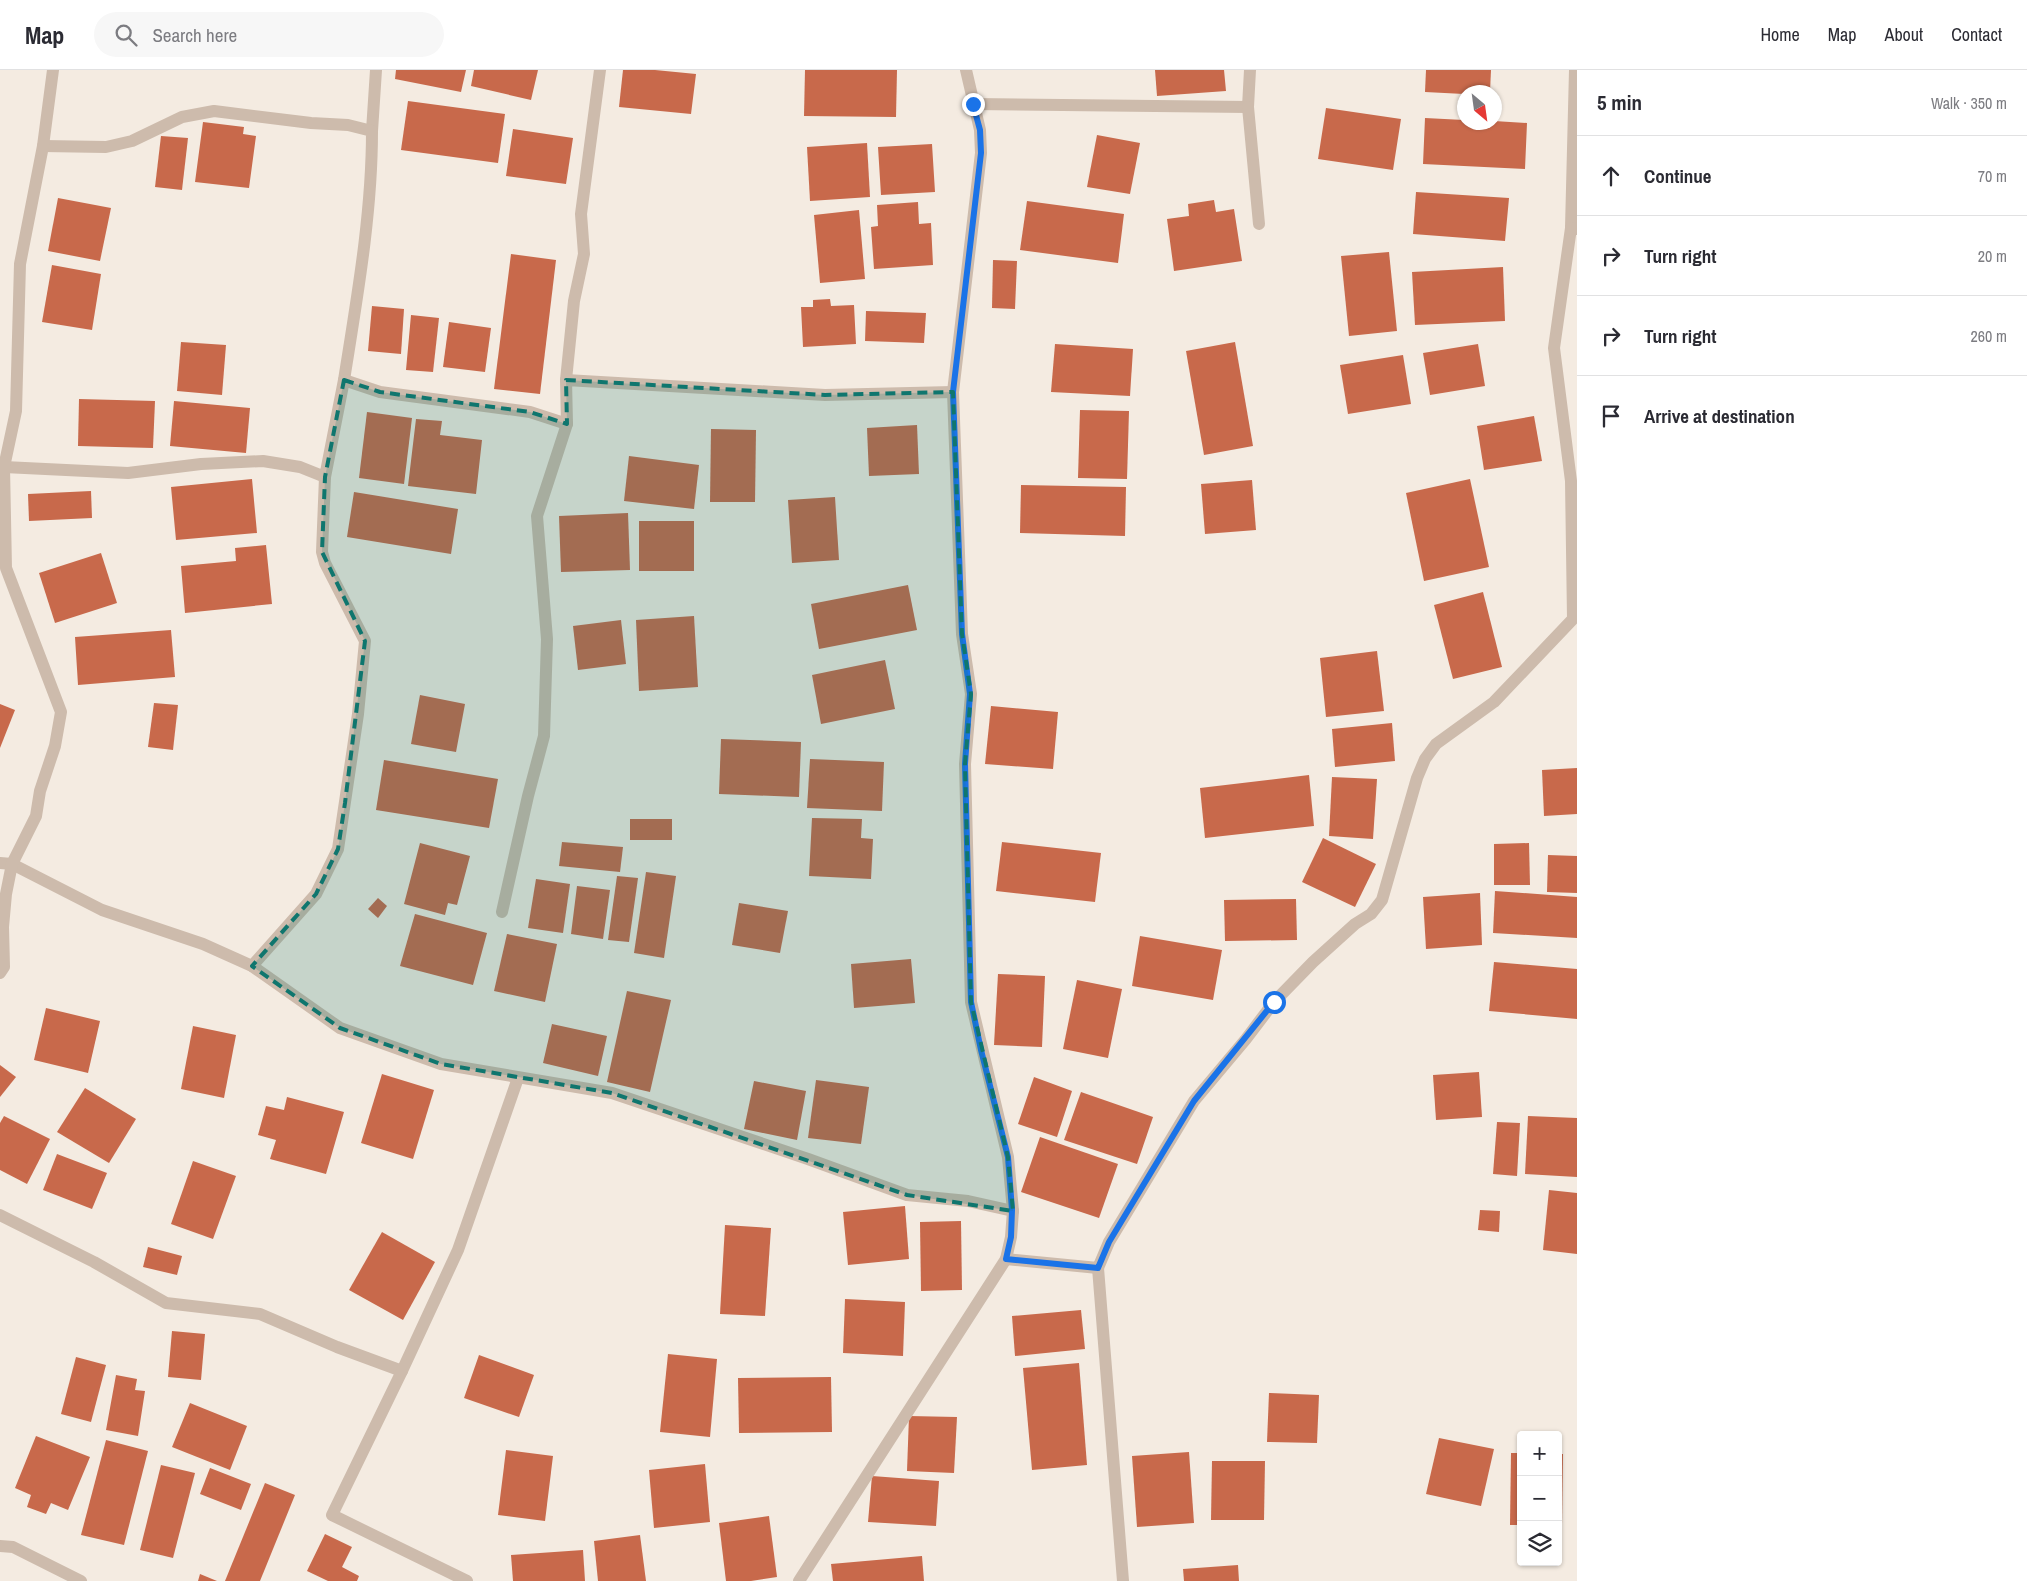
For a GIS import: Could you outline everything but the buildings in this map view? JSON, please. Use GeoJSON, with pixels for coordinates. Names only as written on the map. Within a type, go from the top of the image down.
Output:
{"type":"FeatureCollection","features":[{"type":"Feature","properties":{"kind":"street"},"geometry":{"type":"LineString","coordinates":[[0,973],[4,967],[3,927],[6,863],[36,816],[40,791],[55,746],[61,712],[6,568],[2,498],[4,468],[16,411],[20,264],[43,146],[53,70]]}},
{"type":"Feature","properties":{"kind":"street"},"geometry":{"type":"LineString","coordinates":[[252,966],[316,894],[338,849],[345,803],[365,641],[325,563],[322,552],[326,477],[361,273],[376,70]]}},
{"type":"Feature","properties":{"kind":"street"},"geometry":{"type":"LineString","coordinates":[[502,912],[528,796],[544,736],[548,639],[537,516],[567,424],[566,380],[574,301],[584,254],[581,214],[600,70]]}},
{"type":"Feature","properties":{"kind":"street"},"geometry":{"type":"LineString","coordinates":[[799,1581],[1006,1259],[1011,1237],[1012,1210],[1008,1157],[971,1002],[965,764],[970,694],[962,634],[953,392],[981,153],[980,130],[966,70]]}},
{"type":"Feature","properties":{"kind":"street"},"geometry":{"type":"LineString","coordinates":[[1250,70],[1248,107],[1259,224]]}},
{"type":"Feature","properties":{"kind":"street"},"geometry":{"type":"LineString","coordinates":[[1123,1581],[1098,1268],[1109,1242],[1194,1101],[1210,1080],[1246,1039],[1274,1002],[1313,962],[1355,924],[1371,914],[1382,900],[1417,778],[1425,759],[1436,744],[1494,702],[1573,619],[1571,481],[1554,348],[1574,229],[1575,70]]}},
{"type":"Feature","properties":{"kind":"street"},"geometry":{"type":"LineString","coordinates":[[973,104],[1248,107]]}},
{"type":"Feature","properties":{"kind":"street"},"geometry":{"type":"LineString","coordinates":[[43,146],[106,148],[132,141],[182,117],[214,111],[311,124],[348,126],[372,131]]}},
{"type":"Feature","properties":{"kind":"street"},"geometry":{"type":"LineString","coordinates":[[344,380],[380,392],[530,412],[567,424]]}},
{"type":"Feature","properties":{"kind":"street"},"geometry":{"type":"LineString","coordinates":[[566,380],[825,395],[953,392]]}},
{"type":"Feature","properties":{"kind":"street"},"geometry":{"type":"LineString","coordinates":[[4,468],[128,473],[201,464],[263,461],[300,467],[326,477]]}},
{"type":"Feature","properties":{"kind":"street"},"geometry":{"type":"LineString","coordinates":[[6,863],[102,910],[203,944],[252,966],[340,1028],[441,1064],[612,1093],[808,1159],[907,1195],[968,1201],[1012,1210]]}},
{"type":"Feature","properties":{"kind":"street"},"geometry":{"type":"LineString","coordinates":[[467,1581],[332,1515],[458,1250],[518,1078]]}},
{"type":"Feature","properties":{"kind":"street"},"geometry":{"type":"LineString","coordinates":[[0,1215],[94,1262],[166,1303],[260,1314],[337,1347],[402,1371]]}},
{"type":"Feature","properties":{"kind":"street"},"geometry":{"type":"LineString","coordinates":[[1006,1259],[1098,1268]]}},
{"type":"Feature","properties":{"kind":"street"},"geometry":{"type":"LineString","coordinates":[[0,1546],[13,1547],[81,1581]]}},
{"type":"Feature","properties":{"kind":"highlighted area"},"geometry":{"type":"Polygon","coordinates":[[[344,380],[380,392],[530,412],[567,424],[566,380],[825,395],[953,392],[962,634],[971,694],[965,764],[971,1002],[1008,1157],[1013,1211],[907,1195],[612,1093],[441,1064],[340,1028],[252,966],[316,894],[338,849],[365,641],[322,552],[325,477],[344,380]]]}},
{"type":"Feature","properties":{"kind":"route"},"geometry":{"type":"LineString","coordinates":[[973,104],[980,130],[981,153],[953,392],[962,634],[970,694],[965,764],[971,1002],[1008,1157],[1012,1210],[1011,1237],[1006,1259],[1098,1268],[1109,1242],[1194,1101],[1274,1002]]}}]}
